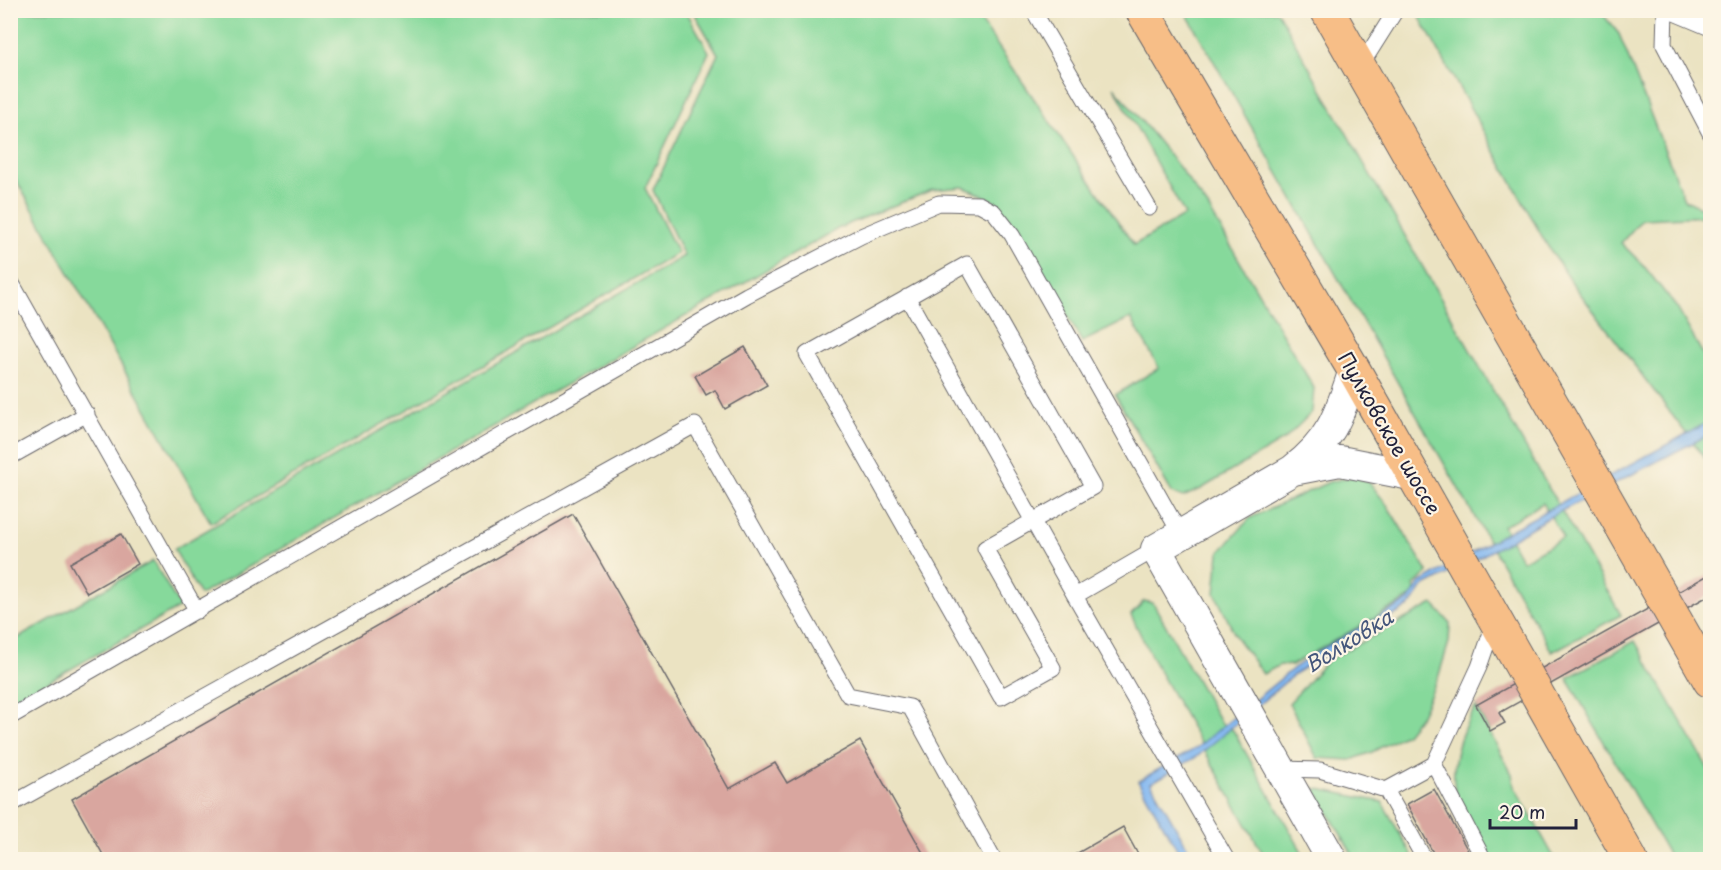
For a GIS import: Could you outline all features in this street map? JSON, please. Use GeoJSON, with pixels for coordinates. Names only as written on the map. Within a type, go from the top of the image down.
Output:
{"type":"FeatureCollection","features":[{"type":"Feature","properties":{"kind":"highway","name":"Пулковское шоссе"},"geometry":{"type":"LineString","coordinates":[[1142,10],[1416,476],[1631,860]]}},
{"type":"Feature","properties":{"kind":"highway"},"geometry":{"type":"LineString","coordinates":[[1327,10],[1710,681]]}},
{"type":"Feature","properties":{"kind":"street"},"geometry":{"type":"LineString","coordinates":[[1332,860],[1156,549],[1293,470],[1312,455],[1325,439],[1338,416],[1354,370]]}},
{"type":"Feature","properties":{"kind":"street"},"geometry":{"type":"LineString","coordinates":[[1293,470],[1340,461],[1416,476]]}},
{"type":"Feature","properties":{"kind":"lane"},"geometry":{"type":"LineString","coordinates":[[1033,10],[1149,208]]}},
{"type":"Feature","properties":{"kind":"lane"},"geometry":{"type":"LineString","coordinates":[[1360,68],[1396,10]]}},
{"type":"Feature","properties":{"kind":"lane"},"geometry":{"type":"LineString","coordinates":[[1710,28],[1666,10],[1664,45],[1710,133]]}},
{"type":"Feature","properties":{"kind":"lane"},"geometry":{"type":"LineString","coordinates":[[10,717],[747,295],[861,236],[939,203],[979,204],[994,212],[1012,235],[1182,535]]}},
{"type":"Feature","properties":{"kind":"lane"},"geometry":{"type":"LineString","coordinates":[[967,264],[1093,487],[985,548],[1053,668],[1001,697],[807,354],[907,297],[967,264]]}},
{"type":"Feature","properties":{"kind":"lane"},"geometry":{"type":"LineString","coordinates":[[10,280],[197,611]]}},
{"type":"Feature","properties":{"kind":"lane"},"geometry":{"type":"LineString","coordinates":[[907,297],[1227,860]]}},
{"type":"Feature","properties":{"kind":"lane"},"geometry":{"type":"LineString","coordinates":[[10,457],[87,414]]}},
{"type":"Feature","properties":{"kind":"lane"},"geometry":{"type":"LineString","coordinates":[[10,805],[695,425],[848,695],[910,707],[994,860]]}},
{"type":"Feature","properties":{"kind":"lane"},"geometry":{"type":"LineString","coordinates":[[1075,596],[1156,549]]}},
{"type":"Feature","properties":{"kind":"lane"},"geometry":{"type":"LineString","coordinates":[[1386,790],[1434,764],[1479,667],[1496,618]]}},
{"type":"Feature","properties":{"kind":"lane"},"geometry":{"type":"LineString","coordinates":[[1434,764],[1484,860]]}},
{"type":"Feature","properties":{"kind":"lane"},"geometry":{"type":"LineString","coordinates":[[1280,769],[1320,770],[1386,790],[1425,860]]}},
{"type":"Feature","properties":{"kind":"green space"},"geometry":{"type":"Polygon","coordinates":[[[1421,10],[1600,11],[1619,34],[1684,199],[1710,212],[1710,216],[1642,219],[1621,243],[1643,265],[1677,308],[1710,367],[1710,465],[1573,284],[1547,245],[1419,16],[1421,10]]]}},
{"type":"Feature","properties":{"kind":"green space"},"geometry":{"type":"Polygon","coordinates":[[[10,11],[686,11],[709,52],[645,188],[678,253],[211,523],[11,171],[10,11]]]}},
{"type":"Feature","properties":{"kind":"green space"},"geometry":{"type":"Polygon","coordinates":[[[693,11],[974,11],[1134,245],[1185,215],[1114,87],[1179,167],[1208,207],[1314,388],[1312,412],[1285,439],[1201,489],[1183,497],[1172,493],[1115,395],[1159,368],[1131,318],[1082,342],[1019,228],[991,199],[963,187],[932,190],[841,227],[200,595],[174,549],[684,256],[653,190],[718,54],[693,11]]]}},
{"type":"Feature","properties":{"kind":"green space"},"geometry":{"type":"Polygon","coordinates":[[[1185,11],[1277,11],[1621,615],[1552,652],[1185,11]],[[1543,503],[1503,526],[1522,561],[1563,538],[1543,503]]]}},
{"type":"Feature","properties":{"kind":"green space"},"geometry":{"type":"Polygon","coordinates":[[[1355,476],[1370,483],[1387,505],[1428,572],[1414,585],[1416,594],[1292,665],[1280,665],[1263,674],[1236,637],[1215,593],[1219,553],[1250,518],[1329,482],[1355,476]]]}},
{"type":"Feature","properties":{"kind":"green space"},"geometry":{"type":"Polygon","coordinates":[[[153,561],[180,607],[11,703],[11,642],[153,561]]]}},
{"type":"Feature","properties":{"kind":"green space"},"geometry":{"type":"Polygon","coordinates":[[[1144,601],[1153,603],[1221,723],[1233,730],[1306,859],[1266,859],[1152,658],[1131,615],[1144,601]]]}},
{"type":"Feature","properties":{"kind":"green space"},"geometry":{"type":"Polygon","coordinates":[[[1433,604],[1450,623],[1449,642],[1438,678],[1421,715],[1406,734],[1372,752],[1351,760],[1317,758],[1289,703],[1328,660],[1433,604]]]}},
{"type":"Feature","properties":{"kind":"green space"},"geometry":{"type":"Polygon","coordinates":[[[1635,641],[1710,772],[1710,859],[1671,859],[1567,678],[1635,641]]]}},
{"type":"Feature","properties":{"kind":"green space"},"geometry":{"type":"Polygon","coordinates":[[[1476,707],[1512,774],[1514,786],[1555,859],[1487,859],[1468,823],[1455,789],[1454,765],[1464,728],[1476,707]]]}},
{"type":"Feature","properties":{"kind":"green space"},"geometry":{"type":"Polygon","coordinates":[[[1314,788],[1382,802],[1414,859],[1355,859],[1314,788]]]}},
{"type":"Feature","properties":{"kind":"water","name":"Волковка"},"geometry":{"type":"Polygon","coordinates":[[[1710,421],[1710,434],[1544,520],[1423,587],[1410,606],[1297,672],[1198,756],[1151,783],[1194,859],[1183,859],[1138,781],[1195,749],[1294,668],[1324,648],[1408,601],[1420,583],[1500,536],[1710,421]]]}},
{"type":"Feature","properties":{"kind":"building"},"geometry":{"type":"Polygon","coordinates":[[[745,347],[767,385],[725,409],[715,390],[706,395],[695,376],[745,347]]]}},
{"type":"Feature","properties":{"kind":"building"},"geometry":{"type":"Polygon","coordinates":[[[573,514],[729,789],[775,763],[787,783],[860,741],[927,860],[106,860],[72,799],[573,514]]]}},
{"type":"Feature","properties":{"kind":"building"},"geometry":{"type":"Polygon","coordinates":[[[121,534],[138,564],[87,593],[70,563],[121,534]]]}},
{"type":"Feature","properties":{"kind":"building"},"geometry":{"type":"Polygon","coordinates":[[[1710,574],[1710,595],[1499,713],[1505,723],[1490,731],[1476,705],[1710,574]]]}},
{"type":"Feature","properties":{"kind":"building"},"geometry":{"type":"Polygon","coordinates":[[[1434,789],[1473,860],[1437,860],[1407,804],[1434,789]]]}},
{"type":"Feature","properties":{"kind":"building"},"geometry":{"type":"Polygon","coordinates":[[[1123,827],[1141,860],[1076,860],[1074,855],[1123,827]]]}}]}
